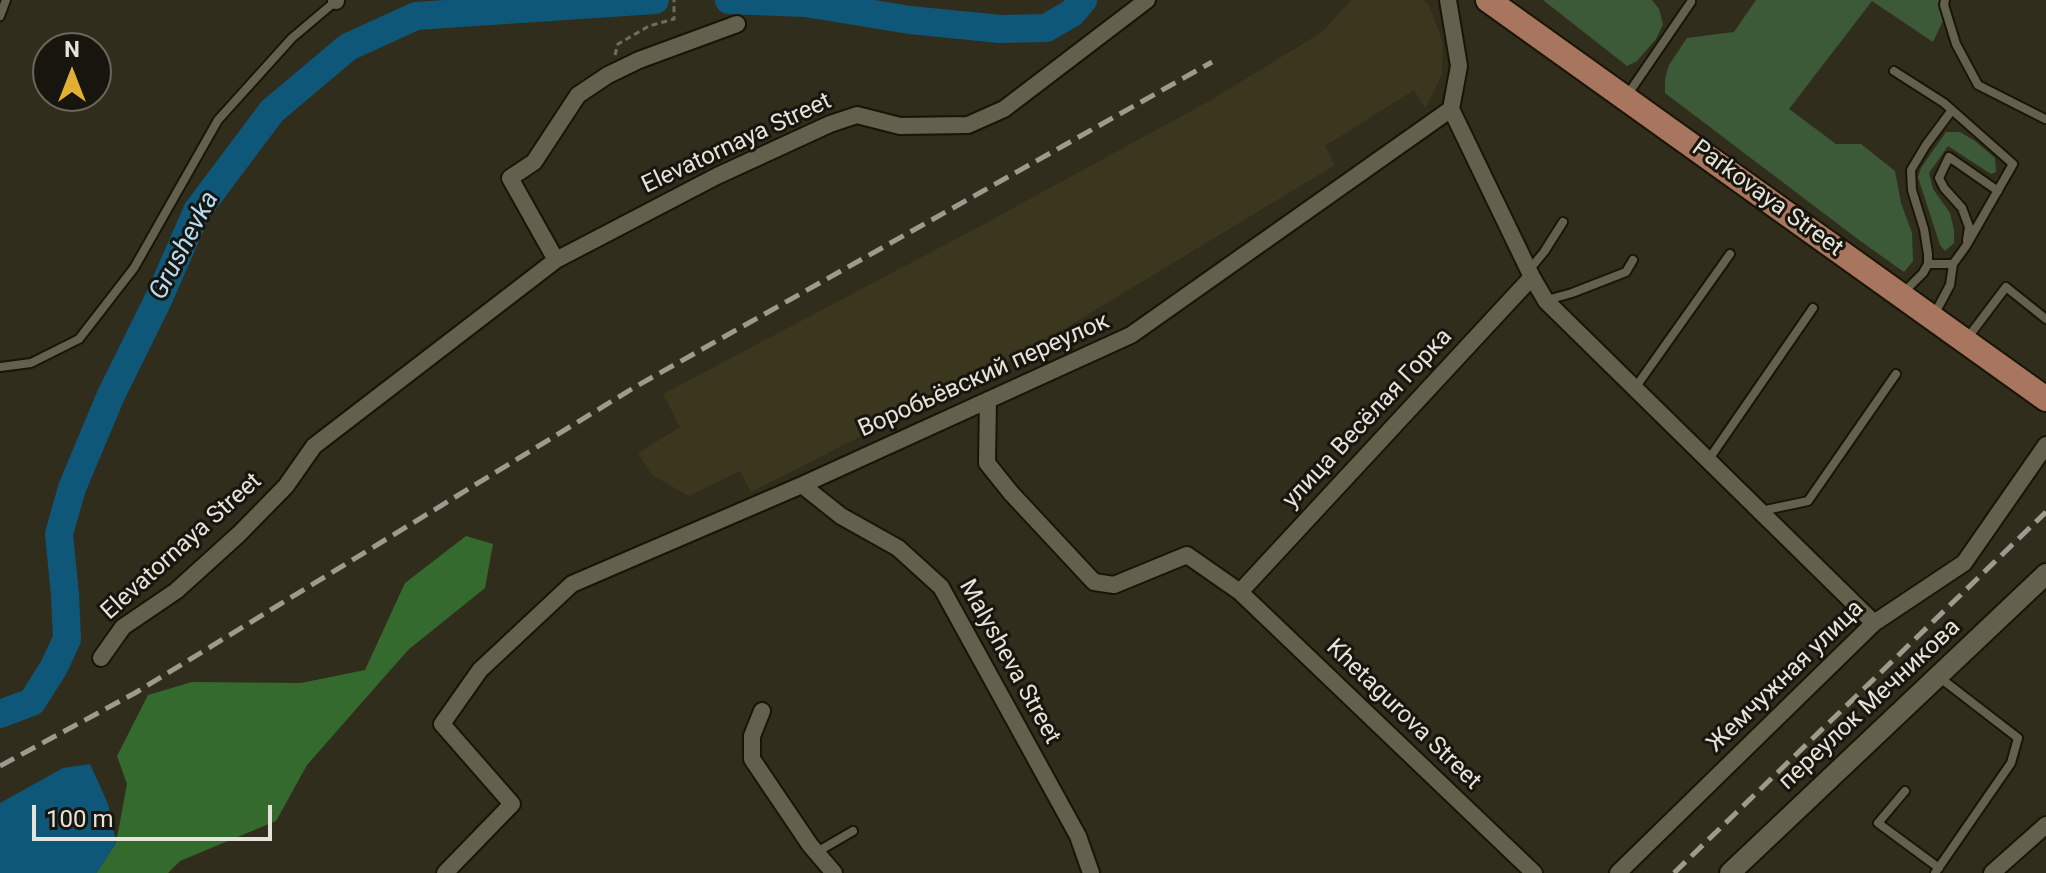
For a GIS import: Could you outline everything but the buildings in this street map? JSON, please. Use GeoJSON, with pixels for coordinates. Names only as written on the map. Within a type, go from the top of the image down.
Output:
{"type":"FeatureCollection","features":[{"type":"Feature","properties":{"kind":"main road","name":"Parkovaya Street"},"geometry":{"type":"LineString","coordinates":[[1503,5],[1625,97],[2039,391]]}},
{"type":"Feature","properties":{"kind":"street","name":"Elevatornaya Street"},"geometry":{"type":"LineString","coordinates":[[101,658],[123,627],[176,591],[239,534],[286,486],[314,446],[556,260],[717,176],[830,124],[857,115],[900,126],[968,125],[1004,109],[1147,0]]}},
{"type":"Feature","properties":{"kind":"street"},"geometry":{"type":"LineString","coordinates":[[1448,0],[1459,66],[1451,109],[1546,301],[1874,623]]}},
{"type":"Feature","properties":{"kind":"street"},"geometry":{"type":"LineString","coordinates":[[556,260],[510,178],[534,162],[578,95],[608,75],[639,60],[737,24]]}},
{"type":"Feature","properties":{"kind":"street","name":"Воробьёвский переулок"},"geometry":{"type":"LineString","coordinates":[[445,873],[512,804],[442,724],[480,670],[572,584],[802,485],[1131,335],[1451,109]]}},
{"type":"Feature","properties":{"kind":"street","name":"улица Весёлая Горка"},"geometry":{"type":"LineString","coordinates":[[1240,592],[1530,274]]}},
{"type":"Feature","properties":{"kind":"street","name":"Khetagurova Street"},"geometry":{"type":"LineString","coordinates":[[988,400],[987,463],[1094,582],[1114,585],[1187,555],[1240,592],[1534,873]]}},
{"type":"Feature","properties":{"kind":"street","name":"Жемчужная улица"},"geometry":{"type":"LineString","coordinates":[[1618,873],[1874,623],[1964,563],[2046,445]]}},
{"type":"Feature","properties":{"kind":"street","name":"Malysheva Street"},"geometry":{"type":"LineString","coordinates":[[802,485],[841,516],[898,548],[941,587],[1078,836],[1091,873]]}},
{"type":"Feature","properties":{"kind":"street","name":"переулок Мечникова"},"geometry":{"type":"LineString","coordinates":[[1730,873],[2046,574]]}},
{"type":"Feature","properties":{"kind":"street"},"geometry":{"type":"LineString","coordinates":[[762,711],[752,736],[752,759],[810,845],[834,873]]}},
{"type":"Feature","properties":{"kind":"street"},"geometry":{"type":"LineString","coordinates":[[1992,873],[2046,825]]}},
{"type":"Feature","properties":{"kind":"lane"},"geometry":{"type":"LineString","coordinates":[[0,16],[6,0]]}},
{"type":"Feature","properties":{"kind":"lane"},"geometry":{"type":"LineString","coordinates":[[0,367],[31,363],[79,339],[134,268],[218,120],[292,38],[337,0]]}},
{"type":"Feature","properties":{"kind":"lane"},"geometry":{"type":"LineString","coordinates":[[1945,0],[1956,44],[1978,85],[2045,119]]}},
{"type":"Feature","properties":{"kind":"lane"},"geometry":{"type":"LineString","coordinates":[[1625,97],[1691,2]]}},
{"type":"Feature","properties":{"kind":"lane"},"geometry":{"type":"LineString","coordinates":[[1894,71],[1952,110],[2013,164],[1953,264],[1950,285],[1932,317]]}},
{"type":"Feature","properties":{"kind":"lane"},"geometry":{"type":"LineString","coordinates":[[1902,295],[1928,264],[1924,229],[1912,190],[1911,170],[1952,110]]}},
{"type":"Feature","properties":{"kind":"lane"},"geometry":{"type":"LineString","coordinates":[[1966,246],[1969,227],[1962,208],[1939,178],[1949,157],[1998,191]]}},
{"type":"Feature","properties":{"kind":"lane"},"geometry":{"type":"LineString","coordinates":[[1530,274],[1563,222]]}},
{"type":"Feature","properties":{"kind":"lane"},"geometry":{"type":"LineString","coordinates":[[1635,388],[1730,254]]}},
{"type":"Feature","properties":{"kind":"lane"},"geometry":{"type":"LineString","coordinates":[[1546,301],[1626,272],[1633,260]]}},
{"type":"Feature","properties":{"kind":"lane"},"geometry":{"type":"LineString","coordinates":[[1928,264],[1953,264]]}},
{"type":"Feature","properties":{"kind":"lane"},"geometry":{"type":"LineString","coordinates":[[1965,341],[2006,287],[2046,319]]}},
{"type":"Feature","properties":{"kind":"lane"},"geometry":{"type":"LineString","coordinates":[[1708,460],[1813,308]]}},
{"type":"Feature","properties":{"kind":"lane"},"geometry":{"type":"LineString","coordinates":[[1760,511],[1808,501],[1896,374]]}},
{"type":"Feature","properties":{"kind":"lane"},"geometry":{"type":"LineString","coordinates":[[1905,791],[1878,823],[1937,870],[2011,763],[2018,738],[1939,676]]}},
{"type":"Feature","properties":{"kind":"lane"},"geometry":{"type":"LineString","coordinates":[[817,852],[853,831]]}},
{"type":"Feature","properties":{"kind":"path"},"geometry":{"type":"LineString","coordinates":[[608,75],[618,44],[649,26],[674,19],[674,0]]}},
{"type":"Feature","properties":{"kind":"shaded area"},"geometry":{"type":"Polygon","coordinates":[[[1351,0],[1423,0],[1429,5],[1443,43],[1442,75],[1425,108],[1414,90],[1325,146],[1335,165],[1021,355],[751,492],[740,471],[689,496],[652,475],[638,453],[680,427],[663,394],[1211,100],[1322,32],[1351,0]]]}},
{"type":"Feature","properties":{"kind":"green space"},"geometry":{"type":"Polygon","coordinates":[[[1543,0],[1652,0],[1659,9],[1663,24],[1656,39],[1637,61],[1627,66],[1543,0]]]}},
{"type":"Feature","properties":{"kind":"green space"},"geometry":{"type":"Polygon","coordinates":[[[1756,0],[1948,0],[1949,8],[1933,42],[1872,1],[1789,109],[1836,144],[1861,144],[1895,171],[1901,203],[1912,233],[1913,261],[1904,272],[1665,93],[1669,65],[1687,38],[1734,32],[1756,0]]]}},
{"type":"Feature","properties":{"kind":"green space"},"geometry":{"type":"Polygon","coordinates":[[[1946,132],[1960,132],[1975,141],[1995,158],[1996,172],[1991,174],[1948,146],[1929,173],[1933,189],[1950,213],[1954,230],[1954,243],[1945,251],[1940,245],[1918,177],[1946,132]]]}},
{"type":"Feature","properties":{"kind":"green space"},"geometry":{"type":"Polygon","coordinates":[[[466,536],[493,544],[485,588],[408,650],[307,765],[276,821],[180,861],[168,873],[96,873],[116,843],[127,784],[117,756],[148,695],[192,682],[301,683],[365,670],[405,583],[466,536]]]}},
{"type":"Feature","properties":{"kind":"water"},"geometry":{"type":"Polygon","coordinates":[[[90,764],[108,804],[116,843],[99,870],[96,873],[0,873],[0,803],[63,768],[90,764]]]}},
{"type":"Feature","properties":{"kind":"waterway","name":"Grushevka"},"geometry":{"type":"LineString","coordinates":[[0,714],[32,702],[67,639],[59,534],[72,488],[111,395],[197,211],[272,111],[348,47],[416,16],[655,0]]}},
{"type":"Feature","properties":{"kind":"waterway","name":"Grushevka"},"geometry":{"type":"LineString","coordinates":[[729,0],[805,3],[910,20],[1000,29],[1046,28],[1072,13],[1083,0]]}},
{"type":"Feature","properties":{"kind":"railway"},"geometry":{"type":"LineString","coordinates":[[0,766],[135,693],[635,387],[1212,62]]}},
{"type":"Feature","properties":{"kind":"railway"},"geometry":{"type":"LineString","coordinates":[[1674,873],[2046,512]]}}]}
